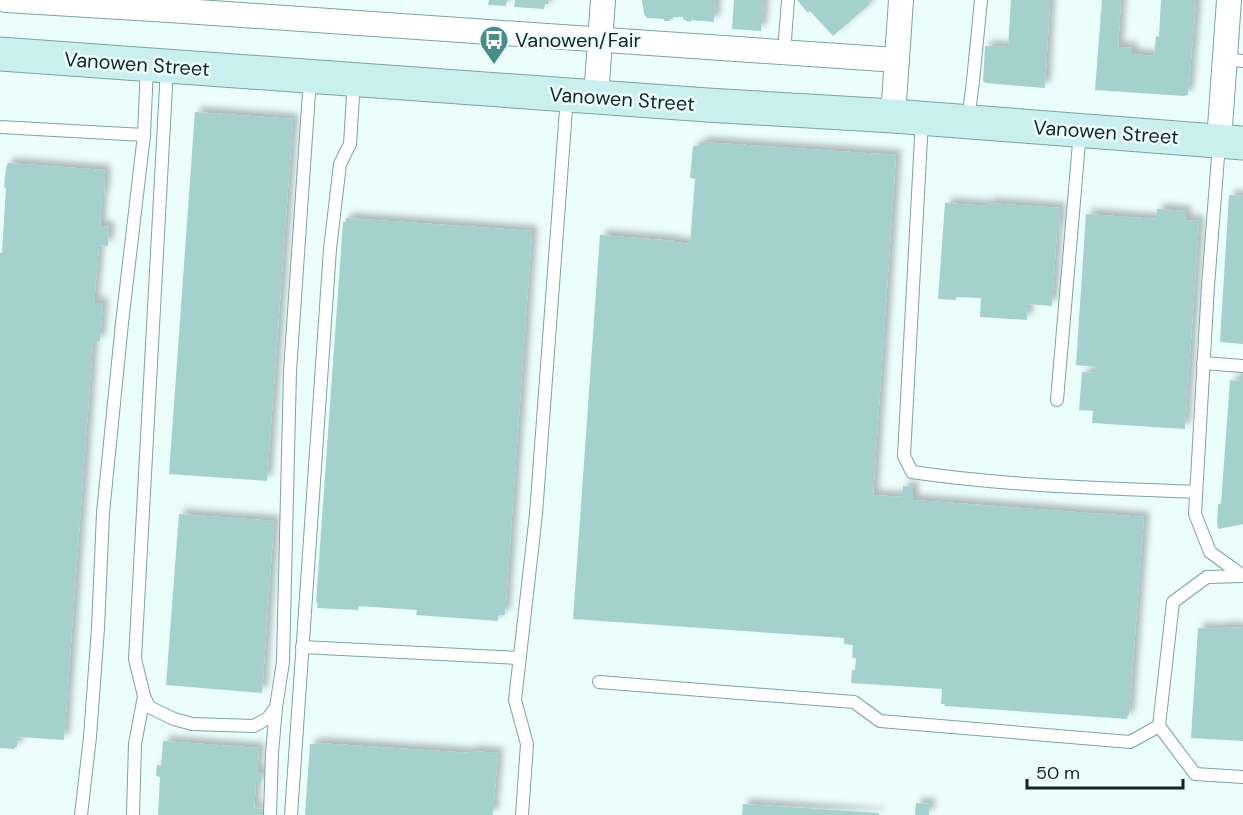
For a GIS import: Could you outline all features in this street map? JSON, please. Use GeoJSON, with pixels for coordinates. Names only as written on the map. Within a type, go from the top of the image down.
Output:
{"type":"FeatureCollection","features":[{"type":"Feature","properties":{"kind":"main road","name":"Vanowen Street"},"geometry":{"type":"LineString","coordinates":[[0,54],[907,117],[1231,142]]}},
{"type":"Feature","properties":{"kind":"street"},"geometry":{"type":"LineString","coordinates":[[6,0],[170,5],[600,40],[897,60]]}},
{"type":"Feature","properties":{"kind":"street"},"geometry":{"type":"LineString","coordinates":[[582,96],[600,40],[603,0]]}},
{"type":"Feature","properties":{"kind":"street"},"geometry":{"type":"LineString","coordinates":[[901,0],[897,60],[907,117]]}},
{"type":"Feature","properties":{"kind":"street"},"geometry":{"type":"LineString","coordinates":[[1229,0],[1234,60],[1231,142]]}},
{"type":"Feature","properties":{"kind":"lane"},"geometry":{"type":"LineString","coordinates":[[784,52],[788,0]]}},
{"type":"Feature","properties":{"kind":"lane"},"geometry":{"type":"LineString","coordinates":[[968,122],[981,0]]}},
{"type":"Feature","properties":{"kind":"lane"},"geometry":{"type":"LineString","coordinates":[[81,815],[90,736],[104,513],[122,323],[144,135],[157,66]]}},
{"type":"Feature","properties":{"kind":"lane"},"geometry":{"type":"LineString","coordinates":[[157,66],[135,659],[149,707],[174,719],[192,724],[254,726],[268,718],[276,707]]}},
{"type":"Feature","properties":{"kind":"lane"},"geometry":{"type":"LineString","coordinates":[[270,815],[272,753],[283,662],[290,371],[310,76]]}},
{"type":"Feature","properties":{"kind":"lane"},"geometry":{"type":"LineString","coordinates":[[291,815],[330,249],[340,164],[350,144],[354,80]]}},
{"type":"Feature","properties":{"kind":"lane"},"geometry":{"type":"LineString","coordinates":[[522,815],[527,744],[515,700],[582,96]]}},
{"type":"Feature","properties":{"kind":"lane"},"geometry":{"type":"LineString","coordinates":[[907,117],[904,456],[912,472],[1031,484],[1196,492]]}},
{"type":"Feature","properties":{"kind":"lane"},"geometry":{"type":"LineString","coordinates":[[0,127],[144,135]]}},
{"type":"Feature","properties":{"kind":"lane"},"geometry":{"type":"LineString","coordinates":[[1057,400],[1080,130]]}},
{"type":"Feature","properties":{"kind":"lane"},"geometry":{"type":"LineString","coordinates":[[1231,142],[1203,363],[1196,514],[1210,552],[1243,576]]}},
{"type":"Feature","properties":{"kind":"lane"},"geometry":{"type":"LineString","coordinates":[[1203,363],[1243,366]]}},
{"type":"Feature","properties":{"kind":"lane"},"geometry":{"type":"LineString","coordinates":[[1243,576],[1207,577],[1173,602],[1159,726],[1195,774],[1243,777]]}},
{"type":"Feature","properties":{"kind":"lane"},"geometry":{"type":"LineString","coordinates":[[302,647],[520,658]]}},
{"type":"Feature","properties":{"kind":"lane"},"geometry":{"type":"LineString","coordinates":[[599,682],[854,702],[880,721],[1130,742],[1159,726]]}},
{"type":"Feature","properties":{"kind":"lane"},"geometry":{"type":"LineString","coordinates":[[133,815],[135,744],[144,696]]}},
{"type":"Feature","properties":{"kind":"building"},"geometry":{"type":"Polygon","coordinates":[[[489,0],[507,0],[506,6],[488,5],[489,0]]]}},
{"type":"Feature","properties":{"kind":"building"},"geometry":{"type":"Polygon","coordinates":[[[515,0],[548,0],[548,4],[545,4],[544,9],[514,7],[515,0]]]}},
{"type":"Feature","properties":{"kind":"building"},"geometry":{"type":"Polygon","coordinates":[[[642,0],[716,0],[714,22],[691,20],[691,22],[683,20],[683,17],[673,17],[670,21],[647,18],[644,14],[642,0]]]}},
{"type":"Feature","properties":{"kind":"building"},"geometry":{"type":"Polygon","coordinates":[[[734,0],[764,0],[761,31],[732,29],[734,0]]]}},
{"type":"Feature","properties":{"kind":"building"},"geometry":{"type":"Polygon","coordinates":[[[797,0],[867,0],[870,4],[833,36],[797,0]]]}},
{"type":"Feature","properties":{"kind":"building"},"geometry":{"type":"Polygon","coordinates":[[[1011,0],[1050,0],[1045,88],[983,81],[985,46],[1008,47],[1011,0]]]}},
{"type":"Feature","properties":{"kind":"building"},"geometry":{"type":"Polygon","coordinates":[[[1102,0],[1121,0],[1118,47],[1132,48],[1132,54],[1154,56],[1156,36],[1159,37],[1161,0],[1196,0],[1188,95],[1095,90],[1102,0]]]}},
{"type":"Feature","properties":{"kind":"building"},"geometry":{"type":"Polygon","coordinates":[[[195,112],[293,119],[267,481],[169,474],[195,112]]]}},
{"type":"Feature","properties":{"kind":"building"},"geometry":{"type":"Polygon","coordinates":[[[701,142],[896,155],[873,495],[902,497],[903,486],[913,487],[913,500],[1144,517],[1127,719],[944,706],[945,704],[941,704],[942,689],[851,683],[856,658],[852,658],[853,645],[844,644],[844,638],[573,619],[600,235],[690,244],[695,179],[690,178],[693,146],[701,146],[701,142]]]}},
{"type":"Feature","properties":{"kind":"building"},"geometry":{"type":"Polygon","coordinates":[[[8,163],[104,170],[100,226],[109,227],[108,246],[99,245],[94,303],[103,303],[100,341],[93,341],[64,740],[18,737],[15,749],[0,748],[0,253],[2,253],[6,188],[4,188],[8,163]]]}},
{"type":"Feature","properties":{"kind":"building"},"geometry":{"type":"Polygon","coordinates":[[[1229,195],[1243,196],[1243,344],[1220,342],[1229,195]]]}},
{"type":"Feature","properties":{"kind":"building"},"geometry":{"type":"Polygon","coordinates":[[[945,203],[988,206],[988,203],[1060,208],[1052,306],[1028,304],[1027,320],[980,317],[981,298],[938,299],[945,203]]]}},
{"type":"Feature","properties":{"kind":"building"},"geometry":{"type":"Polygon","coordinates":[[[1157,209],[1186,211],[1185,220],[1199,221],[1185,429],[1092,423],[1093,411],[1079,410],[1082,372],[1096,373],[1096,367],[1076,365],[1086,214],[1156,219],[1157,209]]]}},
{"type":"Feature","properties":{"kind":"building"},"geometry":{"type":"Polygon","coordinates":[[[346,218],[532,231],[505,615],[498,615],[498,621],[416,615],[417,610],[359,606],[358,610],[317,608],[343,222],[346,222],[346,218]]]}},
{"type":"Feature","properties":{"kind":"building"},"geometry":{"type":"Polygon","coordinates":[[[1241,369],[1243,369],[1243,524],[1219,529],[1217,525],[1218,504],[1221,504],[1230,380],[1240,381],[1241,369]]]}},
{"type":"Feature","properties":{"kind":"building"},"geometry":{"type":"Polygon","coordinates":[[[179,514],[274,521],[262,693],[166,685],[179,514]]]}},
{"type":"Feature","properties":{"kind":"building"},"geometry":{"type":"Polygon","coordinates":[[[1220,627],[1243,628],[1243,741],[1191,738],[1198,628],[1220,629],[1220,627]]]}},
{"type":"Feature","properties":{"kind":"building"},"geometry":{"type":"Polygon","coordinates":[[[163,741],[259,748],[257,772],[262,772],[261,783],[256,783],[254,808],[265,809],[265,815],[158,815],[160,777],[156,776],[157,765],[161,766],[163,741]]]}},
{"type":"Feature","properties":{"kind":"building"},"geometry":{"type":"Polygon","coordinates":[[[310,744],[498,753],[494,801],[489,801],[494,803],[493,815],[305,815],[310,744]]]}},
{"type":"Feature","properties":{"kind":"building"},"geometry":{"type":"Polygon","coordinates":[[[916,803],[930,804],[929,815],[915,815],[916,803]]]}},
{"type":"Feature","properties":{"kind":"building"},"geometry":{"type":"Polygon","coordinates":[[[743,804],[879,813],[879,815],[742,815],[743,804]]]}},
{"type":"Feature","properties":{"kind":"place","name":"Vanowen/Fair"},"geometry":{"type":"Point","coordinates":[494,66]}}]}
